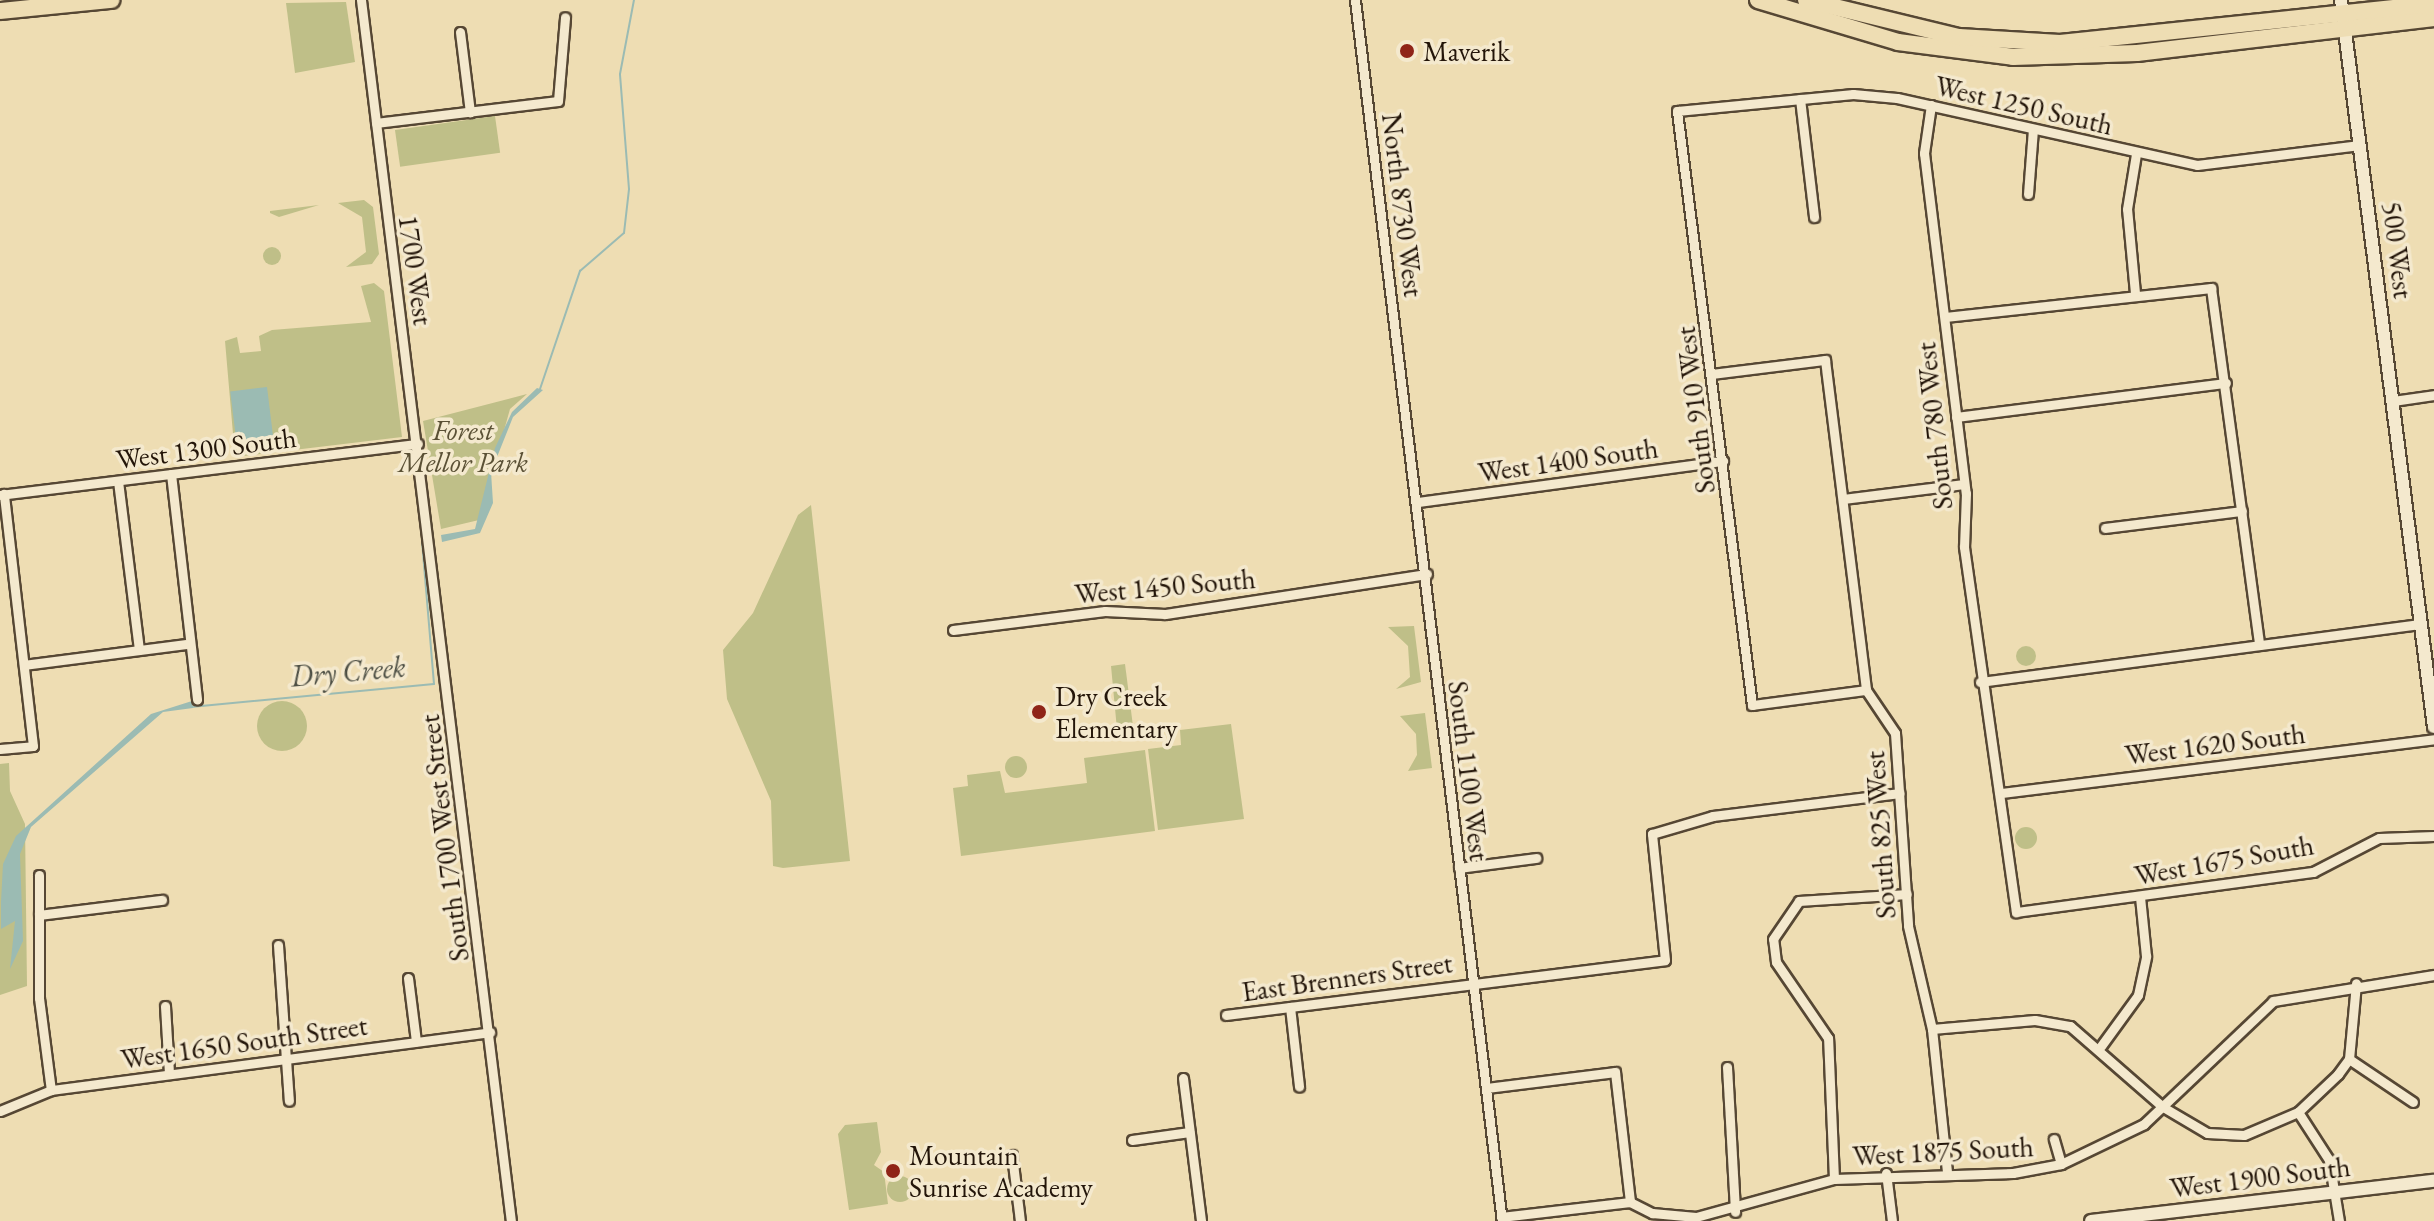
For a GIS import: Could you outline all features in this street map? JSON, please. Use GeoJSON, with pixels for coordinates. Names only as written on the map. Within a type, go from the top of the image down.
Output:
{"type":"FeatureCollection","features":[{"type":"Feature","properties":{"kind":"highway"},"geometry":{"type":"LineString","coordinates":[[0,11],[111,0]]}},
{"type":"Feature","properties":{"kind":"highway"},"geometry":{"type":"LineString","coordinates":[[1758,0],[1898,42],[2013,57],[2137,53],[2343,14],[2434,18]]}},
{"type":"Feature","properties":{"kind":"highway"},"geometry":{"type":"LineString","coordinates":[[1806,0],[1901,27],[2012,42],[2138,39],[2434,4]]}},
{"type":"Feature","properties":{"kind":"street","name":"1700 West"},"geometry":{"type":"LineString","coordinates":[[361,0],[433,541]]}},
{"type":"Feature","properties":{"kind":"street","name":"North 8730 West"},"geometry":{"type":"LineString","coordinates":[[1355,0],[1396,327]]}},
{"type":"Feature","properties":{"kind":"street","name":"500 West"},"geometry":{"type":"LineString","coordinates":[[2343,14],[2434,727]]}},
{"type":"Feature","properties":{"kind":"street"},"geometry":{"type":"LineString","coordinates":[[376,123],[558,101],[565,17]]}},
{"type":"Feature","properties":{"kind":"street"},"geometry":{"type":"LineString","coordinates":[[460,32],[470,112]]}},
{"type":"Feature","properties":{"kind":"street","name":"West 1250 South"},"geometry":{"type":"LineString","coordinates":[[1677,111],[1853,94],[1931,105],[2136,154],[2228,164],[2360,145]]}},
{"type":"Feature","properties":{"kind":"street"},"geometry":{"type":"LineString","coordinates":[[1800,99],[1814,217]]}},
{"type":"Feature","properties":{"kind":"street","name":"South 780 West"},"geometry":{"type":"LineString","coordinates":[[1931,105],[1924,153],[1964,484],[1980,682],[1995,741],[2016,912]]}},
{"type":"Feature","properties":{"kind":"street","name":"South 910 West"},"geometry":{"type":"LineString","coordinates":[[1677,111],[1752,705],[1866,690]]}},
{"type":"Feature","properties":{"kind":"street"},"geometry":{"type":"LineString","coordinates":[[2028,194],[2033,129]]}},
{"type":"Feature","properties":{"kind":"street"},"geometry":{"type":"LineString","coordinates":[[2135,293],[2127,209],[2136,154]]}},
{"type":"Feature","properties":{"kind":"street"},"geometry":{"type":"LineString","coordinates":[[1945,317],[2135,293],[2211,288],[2259,645]]}},
{"type":"Feature","properties":{"kind":"street","name":"South 1100 West"},"geometry":{"type":"LineString","coordinates":[[1396,327],[1502,1219]]}},
{"type":"Feature","properties":{"kind":"street","name":"South 825 West"},"geometry":{"type":"LineString","coordinates":[[1712,374],[1825,360],[1866,690],[1895,733],[1907,894],[1932,1029],[1947,1171]]}},
{"type":"Feature","properties":{"kind":"street"},"geometry":{"type":"LineString","coordinates":[[1956,417],[2226,383]]}},
{"type":"Feature","properties":{"kind":"street"},"geometry":{"type":"LineString","coordinates":[[2393,401],[2434,395]]}},
{"type":"Feature","properties":{"kind":"street","name":"West 1300 South"},"geometry":{"type":"LineString","coordinates":[[2,494],[418,444]]}},
{"type":"Feature","properties":{"kind":"street","name":"West 1400 South"},"geometry":{"type":"LineString","coordinates":[[1418,502],[1723,461]]}},
{"type":"Feature","properties":{"kind":"street"},"geometry":{"type":"LineString","coordinates":[[171,474],[197,700]]}},
{"type":"Feature","properties":{"kind":"street"},"geometry":{"type":"LineString","coordinates":[[118,481],[139,650]]}},
{"type":"Feature","properties":{"kind":"street"},"geometry":{"type":"LineString","coordinates":[[1843,499],[1964,484]]}},
{"type":"Feature","properties":{"kind":"street"},"geometry":{"type":"LineString","coordinates":[[0,749],[33,746],[2,494]]}},
{"type":"Feature","properties":{"kind":"street"},"geometry":{"type":"LineString","coordinates":[[2105,528],[2242,511]]}},
{"type":"Feature","properties":{"kind":"street","name":"South 1700 West Street"},"geometry":{"type":"LineString","coordinates":[[433,541],[511,1221]]}},
{"type":"Feature","properties":{"kind":"street","name":"West 1450 South"},"geometry":{"type":"LineString","coordinates":[[953,630],[1105,611],[1165,614],[1427,574]]}},
{"type":"Feature","properties":{"kind":"street"},"geometry":{"type":"LineString","coordinates":[[1980,682],[2421,624]]}},
{"type":"Feature","properties":{"kind":"street"},"geometry":{"type":"LineString","coordinates":[[24,665],[186,644]]}},
{"type":"Feature","properties":{"kind":"street","name":"West 1620 South"},"geometry":{"type":"LineString","coordinates":[[2002,793],[2434,739]]}},
{"type":"Feature","properties":{"kind":"street","name":"East Brenners Street"},"geometry":{"type":"LineString","coordinates":[[1226,1015],[1665,960],[1652,834],[1713,816],[1900,793]]}},
{"type":"Feature","properties":{"kind":"street","name":"West 1675 South"},"geometry":{"type":"LineString","coordinates":[[2016,912],[2313,872],[2379,838],[2434,836]]}},
{"type":"Feature","properties":{"kind":"street"},"geometry":{"type":"LineString","coordinates":[[1459,868],[1536,858]]}},
{"type":"Feature","properties":{"kind":"street"},"geometry":{"type":"LineString","coordinates":[[39,875],[39,998],[51,1090]]}},
{"type":"Feature","properties":{"kind":"street"},"geometry":{"type":"LineString","coordinates":[[1834,1179],[1827,1133],[1833,1063],[1828,1038],[1776,962],[1773,939],[1783,916],[1799,901],[1827,895],[1907,894]]}},
{"type":"Feature","properties":{"kind":"street"},"geometry":{"type":"LineString","coordinates":[[2101,1046],[2138,995],[2146,956],[2140,897]]}},
{"type":"Feature","properties":{"kind":"street"},"geometry":{"type":"LineString","coordinates":[[39,915],[162,900]]}},
{"type":"Feature","properties":{"kind":"street"},"geometry":{"type":"LineString","coordinates":[[278,945],[289,1101]]}},
{"type":"Feature","properties":{"kind":"street","name":"West 1875 South"},"geometry":{"type":"LineString","coordinates":[[1502,1219],[1630,1202],[1677,1218],[1735,1212],[1834,1179],[1886,1173],[2013,1173],[2061,1164],[2120,1139],[2163,1107],[2273,1001],[2356,983],[2434,975]]}},
{"type":"Feature","properties":{"kind":"street"},"geometry":{"type":"LineString","coordinates":[[408,978],[416,1041]]}},
{"type":"Feature","properties":{"kind":"street"},"geometry":{"type":"LineString","coordinates":[[1932,1029],[2035,1020],[2070,1026],[2101,1046],[2163,1107],[2192,1125],[2244,1135],[2298,1112],[2349,1059],[2357,1014],[2356,983]]}},
{"type":"Feature","properties":{"kind":"street"},"geometry":{"type":"LineString","coordinates":[[165,1006],[169,1074]]}},
{"type":"Feature","properties":{"kind":"street"},"geometry":{"type":"LineString","coordinates":[[1290,1007],[1299,1086]]}},
{"type":"Feature","properties":{"kind":"street","name":"West 1650 South Street"},"geometry":{"type":"LineString","coordinates":[[4,1110],[51,1090],[490,1032]]}},
{"type":"Feature","properties":{"kind":"street"},"geometry":{"type":"LineString","coordinates":[[2349,1059],[2413,1102]]}},
{"type":"Feature","properties":{"kind":"street"},"geometry":{"type":"LineString","coordinates":[[1727,1067],[1735,1212]]}},
{"type":"Feature","properties":{"kind":"street"},"geometry":{"type":"LineString","coordinates":[[1487,1088],[1615,1072],[1630,1202]]}},
{"type":"Feature","properties":{"kind":"street"},"geometry":{"type":"LineString","coordinates":[[1183,1078],[1201,1221]]}},
{"type":"Feature","properties":{"kind":"street"},"geometry":{"type":"LineString","coordinates":[[2298,1112],[2323,1146],[2339,1221]]}},
{"type":"Feature","properties":{"kind":"street"},"geometry":{"type":"LineString","coordinates":[[1132,1140],[1189,1132]]}},
{"type":"Feature","properties":{"kind":"street","name":"West 1875 South"},"geometry":{"type":"LineString","coordinates":[[2054,1139],[2061,1164]]}},
{"type":"Feature","properties":{"kind":"street"},"geometry":{"type":"LineString","coordinates":[[1012,1155],[1020,1221]]}},
{"type":"Feature","properties":{"kind":"street"},"geometry":{"type":"LineString","coordinates":[[1886,1173],[1892,1221]]}},
{"type":"Feature","properties":{"kind":"street","name":"West 1900 South"},"geometry":{"type":"LineString","coordinates":[[2091,1221],[2434,1181]]}},
{"type":"Feature","properties":{"kind":"green space"},"geometry":{"type":"Polygon","coordinates":[[[346,2],[355,62],[295,73],[286,3],[346,2]]]}},
{"type":"Feature","properties":{"kind":"green space"},"geometry":{"type":"Polygon","coordinates":[[[495,116],[500,153],[400,167],[395,130],[495,116]]]}},
{"type":"Feature","properties":{"kind":"green space"},"geometry":{"type":"Polygon","coordinates":[[[364,200],[373,207],[379,254],[372,264],[346,267],[366,252],[362,217],[338,203],[364,200]]]}},
{"type":"Feature","properties":{"kind":"green space"},"geometry":{"type":"Polygon","coordinates":[[[319,205],[279,217],[270,213],[270,211],[319,205]]]}},
{"type":"Feature","properties":{"kind":"green space"},"geometry":{"type":"Polygon","coordinates":[[[272,247],[281,256],[272,265],[263,256],[272,247]]]}},
{"type":"Feature","properties":{"kind":"green space"},"geometry":{"type":"Polygon","coordinates":[[[374,283],[384,291],[402,437],[235,457],[225,341],[237,337],[240,353],[261,351],[259,336],[272,330],[371,322],[361,286],[374,283]]]}},
{"type":"Feature","properties":{"kind":"green space","name":"Forest Mellor Park"},"geometry":{"type":"Polygon","coordinates":[[[527,394],[510,409],[479,520],[441,529],[423,421],[527,394]]]}},
{"type":"Feature","properties":{"kind":"green space"},"geometry":{"type":"Polygon","coordinates":[[[811,505],[850,861],[783,868],[773,866],[771,801],[727,699],[723,650],[753,613],[798,515],[811,505]]]}},
{"type":"Feature","properties":{"kind":"green space"},"geometry":{"type":"Polygon","coordinates":[[[1414,626],[1421,682],[1396,689],[1410,677],[1408,646],[1388,627],[1414,626]]]}},
{"type":"Feature","properties":{"kind":"green space"},"geometry":{"type":"Polygon","coordinates":[[[2026,646],[2033,649],[2036,656],[2033,663],[2026,666],[2019,663],[2016,656],[2019,649],[2026,646]]]}},
{"type":"Feature","properties":{"kind":"green space"},"geometry":{"type":"Polygon","coordinates":[[[1125,664],[1134,734],[1118,740],[1111,666],[1125,664]]]}},
{"type":"Feature","properties":{"kind":"green space"},"geometry":{"type":"Polygon","coordinates":[[[282,701],[299,709],[307,726],[299,743],[282,751],[265,743],[257,726],[265,709],[282,701]]]}},
{"type":"Feature","properties":{"kind":"green space"},"geometry":{"type":"Polygon","coordinates":[[[1425,713],[1432,768],[1408,771],[1417,755],[1416,734],[1400,716],[1425,713]]]}},
{"type":"Feature","properties":{"kind":"green space"},"geometry":{"type":"Polygon","coordinates":[[[1231,724],[1244,819],[1158,830],[1148,749],[1181,745],[1180,730],[1231,724]]]}},
{"type":"Feature","properties":{"kind":"green space"},"geometry":{"type":"Polygon","coordinates":[[[1145,750],[1155,831],[961,856],[953,788],[968,786],[967,775],[1000,771],[1005,793],[1087,783],[1084,758],[1145,750]]]}},
{"type":"Feature","properties":{"kind":"green space"},"geometry":{"type":"Polygon","coordinates":[[[1016,756],[1024,759],[1027,767],[1024,775],[1016,778],[1008,775],[1005,767],[1008,759],[1016,756]]]}},
{"type":"Feature","properties":{"kind":"green space"},"geometry":{"type":"Polygon","coordinates":[[[9,763],[10,791],[25,824],[27,986],[0,995],[0,764],[9,763]]]}},
{"type":"Feature","properties":{"kind":"green space"},"geometry":{"type":"Polygon","coordinates":[[[2026,827],[2034,830],[2037,838],[2034,846],[2026,849],[2018,846],[2015,838],[2018,830],[2026,827]]]}},
{"type":"Feature","properties":{"kind":"green space"},"geometry":{"type":"Polygon","coordinates":[[[877,1122],[881,1152],[874,1165],[884,1172],[888,1204],[849,1210],[838,1134],[845,1125],[877,1122]]]}},
{"type":"Feature","properties":{"kind":"green space"},"geometry":{"type":"Polygon","coordinates":[[[900,1176],[909,1180],[913,1189],[909,1198],[900,1202],[891,1198],[887,1189],[891,1180],[900,1176]]]}},
{"type":"Feature","properties":{"kind":"water"},"geometry":{"type":"Polygon","coordinates":[[[267,387],[273,438],[236,442],[230,392],[267,387]]]}},
{"type":"Feature","properties":{"kind":"water"},"geometry":{"type":"Polygon","coordinates":[[[537,388],[543,390],[513,417],[491,472],[493,503],[480,533],[442,542],[441,535],[475,529],[495,448],[512,412],[537,388]]]}},
{"type":"Feature","properties":{"kind":"water"},"geometry":{"type":"Polygon","coordinates":[[[192,701],[193,708],[163,712],[31,827],[20,854],[23,941],[10,969],[15,921],[1,929],[1,902],[3,864],[16,836],[151,714],[192,701]]]}},
{"type":"Feature","properties":{"kind":"waterway","name":"Dry Creek"},"geometry":{"type":"LineString","coordinates":[[540,389],[580,271],[624,233],[629,189],[620,74],[634,0]]}},
{"type":"Feature","properties":{"kind":"waterway","name":"Dry Creek"},"geometry":{"type":"LineString","coordinates":[[191,707],[434,684],[422,542]]}},
{"type":"Feature","properties":{"kind":"place","name":"Maverik"},"geometry":{"type":"Point","coordinates":[1407,51]}},
{"type":"Feature","properties":{"kind":"place","name":"Dry Creek Elementary"},"geometry":{"type":"Point","coordinates":[1039,712]}},
{"type":"Feature","properties":{"kind":"place","name":"Mountain Sunrise Academy"},"geometry":{"type":"Point","coordinates":[893,1171]}}]}
